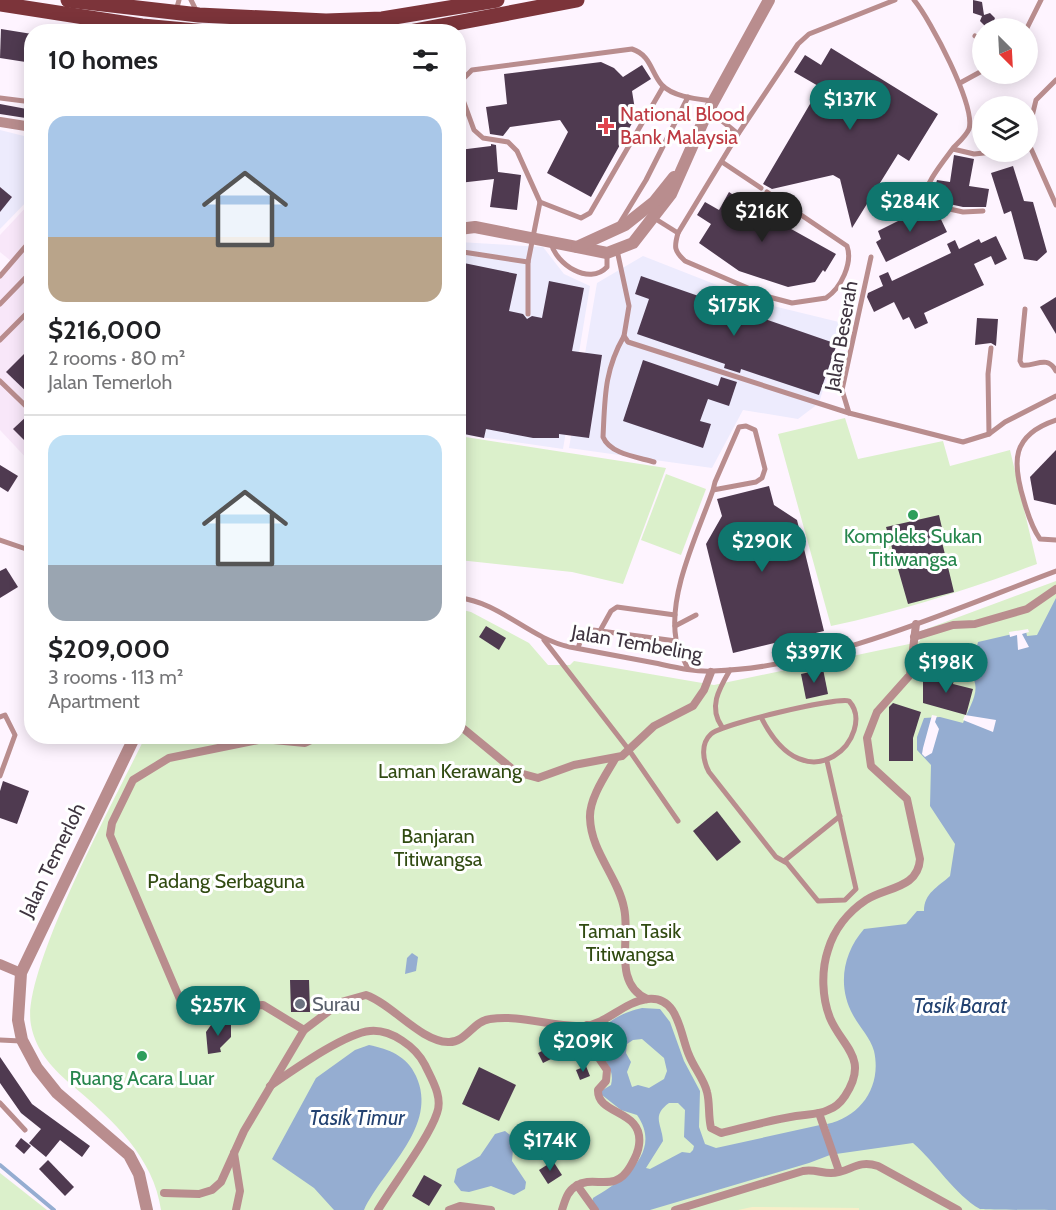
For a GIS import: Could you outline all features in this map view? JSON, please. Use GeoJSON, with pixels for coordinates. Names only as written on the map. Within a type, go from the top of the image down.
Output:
{"type":"FeatureCollection","features":[{"type":"Feature","properties":{"kind":"main road"},"geometry":{"type":"LineString","coordinates":[[68,0],[177,6],[199,15],[326,21],[382,19],[497,0]]}},
{"type":"Feature","properties":{"kind":"main road"},"geometry":{"type":"LineString","coordinates":[[451,24],[577,0]]}},
{"type":"Feature","properties":{"kind":"main road"},"geometry":{"type":"LineString","coordinates":[[0,4],[120,24]]}},
{"type":"Feature","properties":{"kind":"street"},"geometry":{"type":"LineString","coordinates":[[466,228],[475,227],[612,252],[633,243],[671,194],[706,115],[769,0]]}},
{"type":"Feature","properties":{"kind":"street"},"geometry":{"type":"LineString","coordinates":[[0,122],[24,126]]}},
{"type":"Feature","properties":{"kind":"street"},"geometry":{"type":"LineString","coordinates":[[577,247],[610,234],[654,202],[682,167]]}},
{"type":"Feature","properties":{"kind":"street"},"geometry":{"type":"LineString","coordinates":[[610,234],[612,252]]}},
{"type":"Feature","properties":{"kind":"street"},"geometry":{"type":"LineString","coordinates":[[914,637],[953,625],[975,624],[1027,609],[1056,590]]}},
{"type":"Feature","properties":{"kind":"street"},"geometry":{"type":"LineString","coordinates":[[164,1193],[199,1194],[212,1190],[220,1182],[270,1086],[304,1030],[342,1002],[366,994],[428,1035],[447,1042],[463,1037],[481,1021],[495,1018],[587,1025],[647,999],[662,1000],[672,1009],[689,1056],[705,1086],[710,1125],[717,1133],[829,1110],[845,1096],[850,1085],[854,1061],[852,1052],[831,1020],[827,1007],[824,971],[828,949],[850,913],[873,896],[906,883],[918,868],[920,859],[907,799],[871,766],[867,738],[877,712],[910,675],[916,624]]}},
{"type":"Feature","properties":{"kind":"street"},"geometry":{"type":"LineString","coordinates":[[466,731],[508,766],[531,778],[538,778],[574,765],[615,759],[629,750],[654,726],[693,706],[704,690],[711,672]]}},
{"type":"Feature","properties":{"kind":"street","name":"Jalan Temerloh"},"geometry":{"type":"LineString","coordinates":[[131,744],[21,973],[18,1020],[22,1040],[37,1068],[57,1093],[133,1153],[147,1210]]}},
{"type":"Feature","properties":{"kind":"street"},"geometry":{"type":"LineString","coordinates":[[238,744],[169,758],[136,776],[110,830],[182,1004],[195,1009],[247,1004],[263,1005],[304,1030]]}},
{"type":"Feature","properties":{"kind":"street"},"geometry":{"type":"LineString","coordinates":[[615,759],[592,807],[591,825],[600,855],[624,908],[626,976],[636,992],[647,999]]}},
{"type":"Feature","properties":{"kind":"street"},"geometry":{"type":"LineString","coordinates":[[0,964],[21,973]]}},
{"type":"Feature","properties":{"kind":"street"},"geometry":{"type":"LineString","coordinates":[[562,1210],[569,1192],[577,1185],[609,1183],[623,1176],[637,1154],[639,1140],[637,1129],[630,1119],[608,1107],[598,1096],[597,1090],[604,1084],[608,1073],[590,1045],[587,1025]]}},
{"type":"Feature","properties":{"kind":"street"},"geometry":{"type":"LineString","coordinates":[[270,1086],[325,1051],[369,1031],[383,1033],[413,1048],[422,1059],[437,1092],[437,1113],[378,1210]]}},
{"type":"Feature","properties":{"kind":"street"},"geometry":{"type":"LineString","coordinates":[[819,1113],[839,1171]]}},
{"type":"Feature","properties":{"kind":"street"},"geometry":{"type":"LineString","coordinates":[[234,1153],[240,1191],[236,1210]]}},
{"type":"Feature","properties":{"kind":"street"},"geometry":{"type":"LineString","coordinates":[[675,1210],[803,1171],[839,1171],[863,1163],[878,1166],[958,1210]]}},
{"type":"Feature","properties":{"kind":"street"},"geometry":{"type":"LineString","coordinates":[[577,1185],[595,1210]]}},
{"type":"Feature","properties":{"kind":"street"},"geometry":{"type":"LineString","coordinates":[[449,1210],[460,1206],[491,1210]]}},
{"type":"Feature","properties":{"kind":"lane"},"geometry":{"type":"LineString","coordinates":[[191,0],[199,15]]}},
{"type":"Feature","properties":{"kind":"lane"},"geometry":{"type":"LineString","coordinates":[[767,192],[847,246],[850,256],[840,284],[826,298],[792,303],[769,297],[694,266],[677,254],[674,246],[678,233],[738,134],[798,44],[808,34],[895,0]]}},
{"type":"Feature","properties":{"kind":"lane"},"geometry":{"type":"LineString","coordinates":[[914,0],[960,83],[970,118],[968,131],[929,185],[923,203],[953,210],[983,211]]}},
{"type":"Feature","properties":{"kind":"lane"},"geometry":{"type":"LineString","coordinates":[[1033,18],[1041,0]]}},
{"type":"Feature","properties":{"kind":"lane"},"geometry":{"type":"LineString","coordinates":[[466,76],[472,70],[632,50],[641,52],[647,59],[663,87],[688,97],[714,101]]}},
{"type":"Feature","properties":{"kind":"lane"},"geometry":{"type":"LineString","coordinates":[[960,83],[972,76]]}},
{"type":"Feature","properties":{"kind":"lane"},"geometry":{"type":"LineString","coordinates":[[1038,98],[1056,80]]}},
{"type":"Feature","properties":{"kind":"lane"},"geometry":{"type":"LineString","coordinates":[[540,202],[570,216],[581,218],[590,213],[663,87]]}},
{"type":"Feature","properties":{"kind":"lane"},"geometry":{"type":"LineString","coordinates":[[610,234],[646,180],[688,97]]}},
{"type":"Feature","properties":{"kind":"lane"},"geometry":{"type":"LineString","coordinates":[[0,98],[24,101]]}},
{"type":"Feature","properties":{"kind":"lane"},"geometry":{"type":"LineString","coordinates":[[466,108],[474,130],[483,138],[508,142],[517,151],[540,202],[528,262],[528,314]]}},
{"type":"Feature","properties":{"kind":"lane"},"geometry":{"type":"LineString","coordinates":[[706,115],[721,120],[738,134]]}},
{"type":"Feature","properties":{"kind":"lane"},"geometry":{"type":"LineString","coordinates":[[953,149],[972,154]]}},
{"type":"Feature","properties":{"kind":"lane"},"geometry":{"type":"LineString","coordinates":[[722,162],[761,188]]}},
{"type":"Feature","properties":{"kind":"lane"},"geometry":{"type":"LineString","coordinates":[[1037,162],[1056,205]]}},
{"type":"Feature","properties":{"kind":"lane"},"geometry":{"type":"LineString","coordinates":[[654,218],[678,233]]}},
{"type":"Feature","properties":{"kind":"lane"},"geometry":{"type":"LineString","coordinates":[[551,242],[559,261],[582,273],[593,275],[602,273],[607,267],[612,252]]}},
{"type":"Feature","properties":{"kind":"lane"},"geometry":{"type":"LineString","coordinates":[[0,276],[24,248]]}},
{"type":"Feature","properties":{"kind":"lane"},"geometry":{"type":"LineString","coordinates":[[466,252],[528,262]]}},
{"type":"Feature","properties":{"kind":"lane"},"geometry":{"type":"LineString","coordinates":[[612,252],[629,306],[624,336],[614,354],[606,378],[603,437],[606,445],[618,451],[654,462]]}},
{"type":"Feature","properties":{"kind":"lane","name":"Jalan Beserah"},"geometry":{"type":"LineString","coordinates":[[871,257],[842,390],[849,413],[963,442],[989,434],[1005,422],[1056,396]]}},
{"type":"Feature","properties":{"kind":"lane"},"geometry":{"type":"LineString","coordinates":[[0,304],[24,279]]}},
{"type":"Feature","properties":{"kind":"lane"},"geometry":{"type":"LineString","coordinates":[[1025,309],[1020,361],[1022,365],[1045,361],[1053,365],[1056,371]]}},
{"type":"Feature","properties":{"kind":"lane"},"geometry":{"type":"LineString","coordinates":[[0,340],[24,316]]}},
{"type":"Feature","properties":{"kind":"lane"},"geometry":{"type":"LineString","coordinates":[[624,336],[635,346],[849,413]]}},
{"type":"Feature","properties":{"kind":"lane"},"geometry":{"type":"LineString","coordinates":[[989,434],[988,374],[992,348]]}},
{"type":"Feature","properties":{"kind":"lane"},"geometry":{"type":"LineString","coordinates":[[0,381],[24,404]]}},
{"type":"Feature","properties":{"kind":"lane"},"geometry":{"type":"LineString","coordinates":[[1056,420],[1024,439],[1016,454],[1017,476],[1033,530],[1040,539],[1056,540]]}},
{"type":"Feature","properties":{"kind":"lane"},"geometry":{"type":"LineString","coordinates":[[688,669],[676,641],[675,615],[681,583],[713,490],[739,427],[746,426],[755,430],[765,469],[762,478],[756,482],[713,490]]}},
{"type":"Feature","properties":{"kind":"lane"},"geometry":{"type":"LineString","coordinates":[[0,540],[24,548]]}},
{"type":"Feature","properties":{"kind":"lane","name":"Jalan Tembeling"},"geometry":{"type":"LineString","coordinates":[[466,600],[498,611],[544,639],[578,648],[711,672],[831,651],[916,624],[1056,571]]}},
{"type":"Feature","properties":{"kind":"lane"},"geometry":{"type":"LineString","coordinates":[[601,629],[611,611],[617,607],[675,615]]}},
{"type":"Feature","properties":{"kind":"lane"},"geometry":{"type":"LineString","coordinates":[[675,626],[696,615]]}},
{"type":"Feature","properties":{"kind":"lane"},"geometry":{"type":"LineString","coordinates":[[578,648],[583,634],[601,629],[676,641]]}},
{"type":"Feature","properties":{"kind":"lane"},"geometry":{"type":"LineString","coordinates":[[544,639],[629,750],[678,821]]}},
{"type":"Feature","properties":{"kind":"lane"},"geometry":{"type":"LineString","coordinates":[[722,727],[715,714],[715,699],[730,670]]}},
{"type":"Feature","properties":{"kind":"lane"},"geometry":{"type":"LineString","coordinates":[[761,717],[775,742],[787,753],[813,763],[827,761],[848,743],[854,731],[855,710],[849,702],[840,700],[761,717],[722,727],[707,737],[704,752],[705,766],[776,857],[784,861],[818,901],[850,898],[855,892],[856,885],[827,761]]}},
{"type":"Feature","properties":{"kind":"lane"},"geometry":{"type":"LineString","coordinates":[[0,717],[5,715],[8,718],[15,735],[0,776]]}},
{"type":"Feature","properties":{"kind":"lane"},"geometry":{"type":"LineString","coordinates":[[784,861],[840,816]]}},
{"type":"Feature","properties":{"kind":"lane"},"geometry":{"type":"LineString","coordinates":[[0,1040],[22,1040]]}},
{"type":"Feature","properties":{"kind":"lane"},"geometry":{"type":"LineString","coordinates":[[0,1103],[25,1130]]}},
{"type":"Feature","properties":{"kind":"shaded area"},"geometry":{"type":"Polygon","coordinates":[[[0,130],[24,136],[24,204],[0,229],[0,130]]]}},
{"type":"Feature","properties":{"kind":"shaded area"},"geometry":{"type":"Polygon","coordinates":[[[24,209],[24,456],[0,430],[0,273],[11,261],[0,252],[0,235],[24,209]]]}},
{"type":"Feature","properties":{"kind":"shaded area"},"geometry":{"type":"Polygon","coordinates":[[[466,242],[543,247],[564,274],[590,286],[563,449],[466,435],[466,242]]]}},
{"type":"Feature","properties":{"kind":"shaded area"},"geometry":{"type":"Polygon","coordinates":[[[643,256],[765,304],[843,323],[819,403],[798,419],[743,410],[712,468],[569,448],[597,283],[643,256]]]}},
{"type":"Feature","properties":{"kind":"green space","name":"Kompleks Sukan Titiwangsa"},"geometry":{"type":"Polygon","coordinates":[[[845,418],[858,459],[943,441],[950,466],[1010,450],[1037,564],[935,599],[831,626],[778,434],[845,418]]]}},
{"type":"Feature","properties":{"kind":"green space"},"geometry":{"type":"Polygon","coordinates":[[[466,437],[666,468],[623,584],[572,572],[466,561],[466,437]]]}},
{"type":"Feature","properties":{"kind":"green space"},"geometry":{"type":"Polygon","coordinates":[[[666,474],[706,489],[681,555],[641,540],[666,474]]]}},
{"type":"Feature","properties":{"kind":"green space","name":"Taman Tasik Titiwangsa"},"geometry":{"type":"Polygon","coordinates":[[[1056,581],[1056,1210],[161,1210],[150,1173],[129,1141],[103,1112],[53,1067],[37,1044],[31,1025],[32,1000],[41,965],[74,882],[142,744],[466,744],[466,611],[529,643],[548,665],[570,665],[574,661],[714,685],[914,643],[920,641],[921,631],[1056,581]]]}},
{"type":"Feature","properties":{"kind":"green space"},"geometry":{"type":"Polygon","coordinates":[[[0,1173],[47,1210],[0,1210],[0,1173]]]}},
{"type":"Feature","properties":{"kind":"sand"},"geometry":{"type":"Polygon","coordinates":[[[752,1207],[859,1208],[859,1210],[738,1210],[752,1207]]]}},
{"type":"Feature","properties":{"kind":"water","name":"Tasik Barat"},"geometry":{"type":"Polygon","coordinates":[[[1056,598],[1056,1210],[980,1209],[962,1195],[913,1143],[836,1154],[827,1124],[850,1115],[859,1107],[872,1088],[876,1064],[872,1046],[848,1004],[845,993],[845,970],[851,948],[864,929],[906,924],[917,911],[924,911],[926,899],[950,876],[955,844],[930,806],[931,765],[917,750],[917,737],[924,718],[940,717],[963,723],[975,691],[974,679],[970,673],[978,642],[1026,631],[1027,636],[1037,635],[1056,598]]]}},
{"type":"Feature","properties":{"kind":"water"},"geometry":{"type":"Polygon","coordinates":[[[412,953],[418,957],[416,971],[405,974],[407,958],[412,953]]]}},
{"type":"Feature","properties":{"kind":"water"},"geometry":{"type":"Polygon","coordinates":[[[660,1009],[670,1022],[684,1061],[700,1091],[699,1127],[705,1144],[716,1148],[820,1125],[830,1155],[650,1210],[598,1210],[592,1202],[593,1198],[626,1175],[642,1154],[645,1142],[644,1129],[637,1115],[621,1110],[602,1095],[601,1091],[611,1085],[612,1075],[600,1050],[598,1041],[600,1033],[618,1016],[635,1010],[660,1009]],[[642,1039],[633,1040],[627,1044],[626,1053],[631,1062],[627,1072],[632,1087],[638,1085],[649,1088],[664,1079],[667,1071],[664,1058],[642,1039]],[[669,1103],[659,1116],[663,1141],[646,1168],[650,1169],[682,1152],[690,1153],[693,1150],[694,1146],[684,1137],[685,1110],[678,1103],[669,1103]]]}},
{"type":"Feature","properties":{"kind":"water","name":"Tasik Timur"},"geometry":{"type":"Polygon","coordinates":[[[369,1045],[397,1054],[408,1063],[416,1076],[421,1094],[420,1112],[415,1129],[406,1146],[364,1210],[334,1210],[314,1188],[272,1159],[316,1078],[355,1050],[369,1045]]]}},
{"type":"Feature","properties":{"kind":"water"},"geometry":{"type":"Polygon","coordinates":[[[505,1131],[514,1138],[512,1161],[526,1182],[525,1189],[514,1195],[491,1186],[469,1192],[461,1191],[454,1182],[457,1169],[480,1156],[495,1134],[505,1131]]]}},
{"type":"Feature","properties":{"kind":"pier"},"geometry":{"type":"Polygon","coordinates":[[[1028,629],[1029,632],[1022,634],[1029,647],[1018,650],[1017,635],[1010,637],[1009,632],[1028,629]]]}},
{"type":"Feature","properties":{"kind":"pier"},"geometry":{"type":"Polygon","coordinates":[[[932,715],[937,716],[935,722],[939,729],[932,753],[925,757],[922,754],[923,748],[932,715]]]}},
{"type":"Feature","properties":{"kind":"pier"},"geometry":{"type":"Polygon","coordinates":[[[965,715],[996,720],[993,732],[963,720],[965,715]]]}},
{"type":"Feature","properties":{"kind":"building"},"geometry":{"type":"Polygon","coordinates":[[[973,0],[982,2],[984,15],[990,13],[995,18],[981,18],[982,16],[973,13],[973,0]]]}},
{"type":"Feature","properties":{"kind":"building"},"geometry":{"type":"Polygon","coordinates":[[[1,29],[24,33],[24,62],[0,58],[1,29]]]}},
{"type":"Feature","properties":{"kind":"building"},"geometry":{"type":"Polygon","coordinates":[[[831,48],[938,114],[909,161],[898,154],[852,228],[840,179],[833,175],[772,189],[763,184],[820,87],[794,72],[805,55],[821,65],[831,48]]]}},
{"type":"Feature","properties":{"kind":"building"},"geometry":{"type":"Polygon","coordinates":[[[601,62],[614,68],[623,77],[642,65],[651,79],[632,91],[636,116],[591,197],[547,173],[568,132],[560,120],[510,127],[503,136],[490,134],[486,107],[507,104],[504,74],[601,62]]]}},
{"type":"Feature","properties":{"kind":"building"},"geometry":{"type":"Polygon","coordinates":[[[0,104],[24,108],[24,118],[0,114],[0,104]]]}},
{"type":"Feature","properties":{"kind":"building"},"geometry":{"type":"Polygon","coordinates":[[[491,144],[496,145],[498,172],[521,175],[517,210],[490,207],[494,179],[466,182],[466,149],[491,146],[491,144]]]}},
{"type":"Feature","properties":{"kind":"building"},"geometry":{"type":"Polygon","coordinates":[[[954,155],[972,159],[973,162],[969,186],[989,189],[986,207],[963,207],[931,200],[937,180],[950,182],[954,155]]]}},
{"type":"Feature","properties":{"kind":"building"},"geometry":{"type":"Polygon","coordinates":[[[1013,166],[1024,201],[1033,202],[1047,252],[1037,261],[1024,259],[1011,211],[1004,214],[991,173],[1013,166]]]}},
{"type":"Feature","properties":{"kind":"building"},"geometry":{"type":"Polygon","coordinates":[[[0,187],[12,197],[0,212],[0,187]]]}},
{"type":"Feature","properties":{"kind":"building"},"geometry":{"type":"Polygon","coordinates":[[[729,192],[738,198],[762,193],[764,196],[758,206],[776,217],[775,220],[836,254],[825,272],[823,270],[815,282],[788,287],[739,271],[699,243],[711,224],[697,215],[705,202],[719,210],[729,192]]]}},
{"type":"Feature","properties":{"kind":"building"},"geometry":{"type":"Polygon","coordinates":[[[924,208],[937,211],[947,232],[886,262],[876,242],[881,239],[878,231],[924,208]]]}},
{"type":"Feature","properties":{"kind":"building"},"geometry":{"type":"Polygon","coordinates":[[[996,236],[1007,259],[995,265],[991,256],[974,264],[984,285],[924,313],[928,323],[915,329],[909,317],[903,320],[894,302],[874,312],[867,297],[868,293],[883,286],[879,276],[888,272],[892,281],[951,253],[947,244],[955,240],[959,249],[979,239],[981,243],[996,236]]]}},
{"type":"Feature","properties":{"kind":"building"},"geometry":{"type":"Polygon","coordinates":[[[466,263],[517,274],[509,311],[523,314],[527,319],[532,316],[542,318],[549,281],[584,288],[572,351],[602,355],[589,438],[559,434],[559,438],[533,438],[486,429],[484,438],[466,434],[466,263]]]}},
{"type":"Feature","properties":{"kind":"building"},"geometry":{"type":"Polygon","coordinates":[[[641,276],[837,344],[819,395],[741,369],[740,373],[724,368],[725,364],[637,334],[649,299],[635,294],[641,276]]]}},
{"type":"Feature","properties":{"kind":"building"},"geometry":{"type":"Polygon","coordinates":[[[1056,297],[1056,334],[1040,307],[1056,297]]]}},
{"type":"Feature","properties":{"kind":"building"},"geometry":{"type":"Polygon","coordinates":[[[977,318],[998,319],[996,346],[991,343],[975,345],[977,318]]]}},
{"type":"Feature","properties":{"kind":"building"},"geometry":{"type":"Polygon","coordinates":[[[24,354],[24,389],[6,372],[24,354]]]}},
{"type":"Feature","properties":{"kind":"building"},"geometry":{"type":"Polygon","coordinates":[[[643,360],[718,386],[721,377],[737,382],[729,406],[708,399],[700,421],[711,424],[703,448],[623,421],[643,360]]]}},
{"type":"Feature","properties":{"kind":"building"},"geometry":{"type":"Polygon","coordinates":[[[24,419],[24,440],[13,429],[24,419]]]}},
{"type":"Feature","properties":{"kind":"building"},"geometry":{"type":"Polygon","coordinates":[[[1056,450],[1056,505],[1034,500],[1030,477],[1056,450]]]}},
{"type":"Feature","properties":{"kind":"building"},"geometry":{"type":"Polygon","coordinates":[[[0,465],[18,476],[8,492],[0,487],[0,465]]]}},
{"type":"Feature","properties":{"kind":"building"},"geometry":{"type":"Polygon","coordinates":[[[769,486],[774,505],[797,520],[824,631],[733,653],[706,544],[722,516],[717,499],[769,486]]]}},
{"type":"Feature","properties":{"kind":"building"},"geometry":{"type":"Polygon","coordinates":[[[939,515],[945,541],[942,542],[954,592],[908,604],[886,527],[939,515]]]}},
{"type":"Feature","properties":{"kind":"building"},"geometry":{"type":"Polygon","coordinates":[[[6,568],[18,587],[0,598],[0,571],[6,568]]]}},
{"type":"Feature","properties":{"kind":"building"},"geometry":{"type":"Polygon","coordinates":[[[486,626],[506,638],[499,650],[479,637],[486,626]]]}},
{"type":"Feature","properties":{"kind":"building"},"geometry":{"type":"Polygon","coordinates":[[[823,669],[828,694],[806,699],[801,674],[823,669]]]}},
{"type":"Feature","properties":{"kind":"building"},"geometry":{"type":"Polygon","coordinates":[[[923,671],[954,680],[953,684],[973,689],[966,715],[923,703],[923,671]]]}},
{"type":"Feature","properties":{"kind":"building"},"geometry":{"type":"Polygon","coordinates":[[[893,703],[921,712],[913,738],[913,761],[889,761],[889,707],[893,703]]]}},
{"type":"Feature","properties":{"kind":"building"},"geometry":{"type":"Polygon","coordinates":[[[3,781],[29,791],[17,824],[0,818],[0,791],[3,781]]]}},
{"type":"Feature","properties":{"kind":"building"},"geometry":{"type":"Polygon","coordinates":[[[717,811],[741,842],[717,861],[693,831],[717,811]]]}},
{"type":"Feature","properties":{"kind":"building"},"geometry":{"type":"Polygon","coordinates":[[[290,980],[309,980],[310,1012],[291,1012],[290,980]]]}},
{"type":"Feature","properties":{"kind":"building"},"geometry":{"type":"Polygon","coordinates":[[[231,1023],[231,1037],[220,1048],[221,1052],[208,1054],[206,1032],[211,1025],[231,1023]]]}},
{"type":"Feature","properties":{"kind":"building"},"geometry":{"type":"Polygon","coordinates":[[[548,1048],[553,1058],[543,1063],[538,1053],[548,1048]]]}},
{"type":"Feature","properties":{"kind":"building"},"geometry":{"type":"Polygon","coordinates":[[[0,1057],[32,1104],[90,1146],[82,1157],[60,1140],[46,1157],[29,1143],[41,1129],[21,1113],[0,1083],[0,1057]]]}},
{"type":"Feature","properties":{"kind":"building"},"geometry":{"type":"Polygon","coordinates":[[[586,1066],[590,1076],[580,1080],[576,1070],[586,1066]]]}},
{"type":"Feature","properties":{"kind":"building"},"geometry":{"type":"Polygon","coordinates":[[[479,1067],[516,1085],[499,1121],[462,1104],[479,1067]]]}},
{"type":"Feature","properties":{"kind":"building"},"geometry":{"type":"Polygon","coordinates":[[[21,1138],[31,1146],[24,1154],[15,1146],[21,1138]]]}},
{"type":"Feature","properties":{"kind":"building"},"geometry":{"type":"Polygon","coordinates":[[[48,1160],[74,1187],[65,1196],[39,1169],[48,1160]]]}},
{"type":"Feature","properties":{"kind":"building"},"geometry":{"type":"Polygon","coordinates":[[[553,1161],[562,1175],[548,1184],[539,1170],[553,1161]]]}},
{"type":"Feature","properties":{"kind":"building"},"geometry":{"type":"Polygon","coordinates":[[[424,1175],[442,1185],[429,1206],[412,1196],[424,1175]]]}},
{"type":"Feature","properties":{"kind":"waterway"},"geometry":{"type":"LineString","coordinates":[[0,1165],[54,1210]]}},
{"type":"Feature","properties":{"kind":"place","name":"National Blood Bank Malaysia"},"geometry":{"type":"Point","coordinates":[606,126]}},
{"type":"Feature","properties":{"kind":"place","name":"Kompleks Sukan Titiwangsa"},"geometry":{"type":"Point","coordinates":[913,515]}},
{"type":"Feature","properties":{"kind":"place","name":"Surau"},"geometry":{"type":"Point","coordinates":[300,1004]}},
{"type":"Feature","properties":{"kind":"place","name":"Ruang Acara Luar"},"geometry":{"type":"Point","coordinates":[142,1056]}},
{"type":"Feature","properties":{"kind":"park label","name":"Laman Kerawang"},"geometry":{"type":"Point","coordinates":[450,771]}},
{"type":"Feature","properties":{"kind":"park label","name":"Banjaran Titiwangsa"},"geometry":{"type":"Point","coordinates":[438,848]}},
{"type":"Feature","properties":{"kind":"park label","name":"Padang Serbaguna"},"geometry":{"type":"Point","coordinates":[226,881]}}]}
